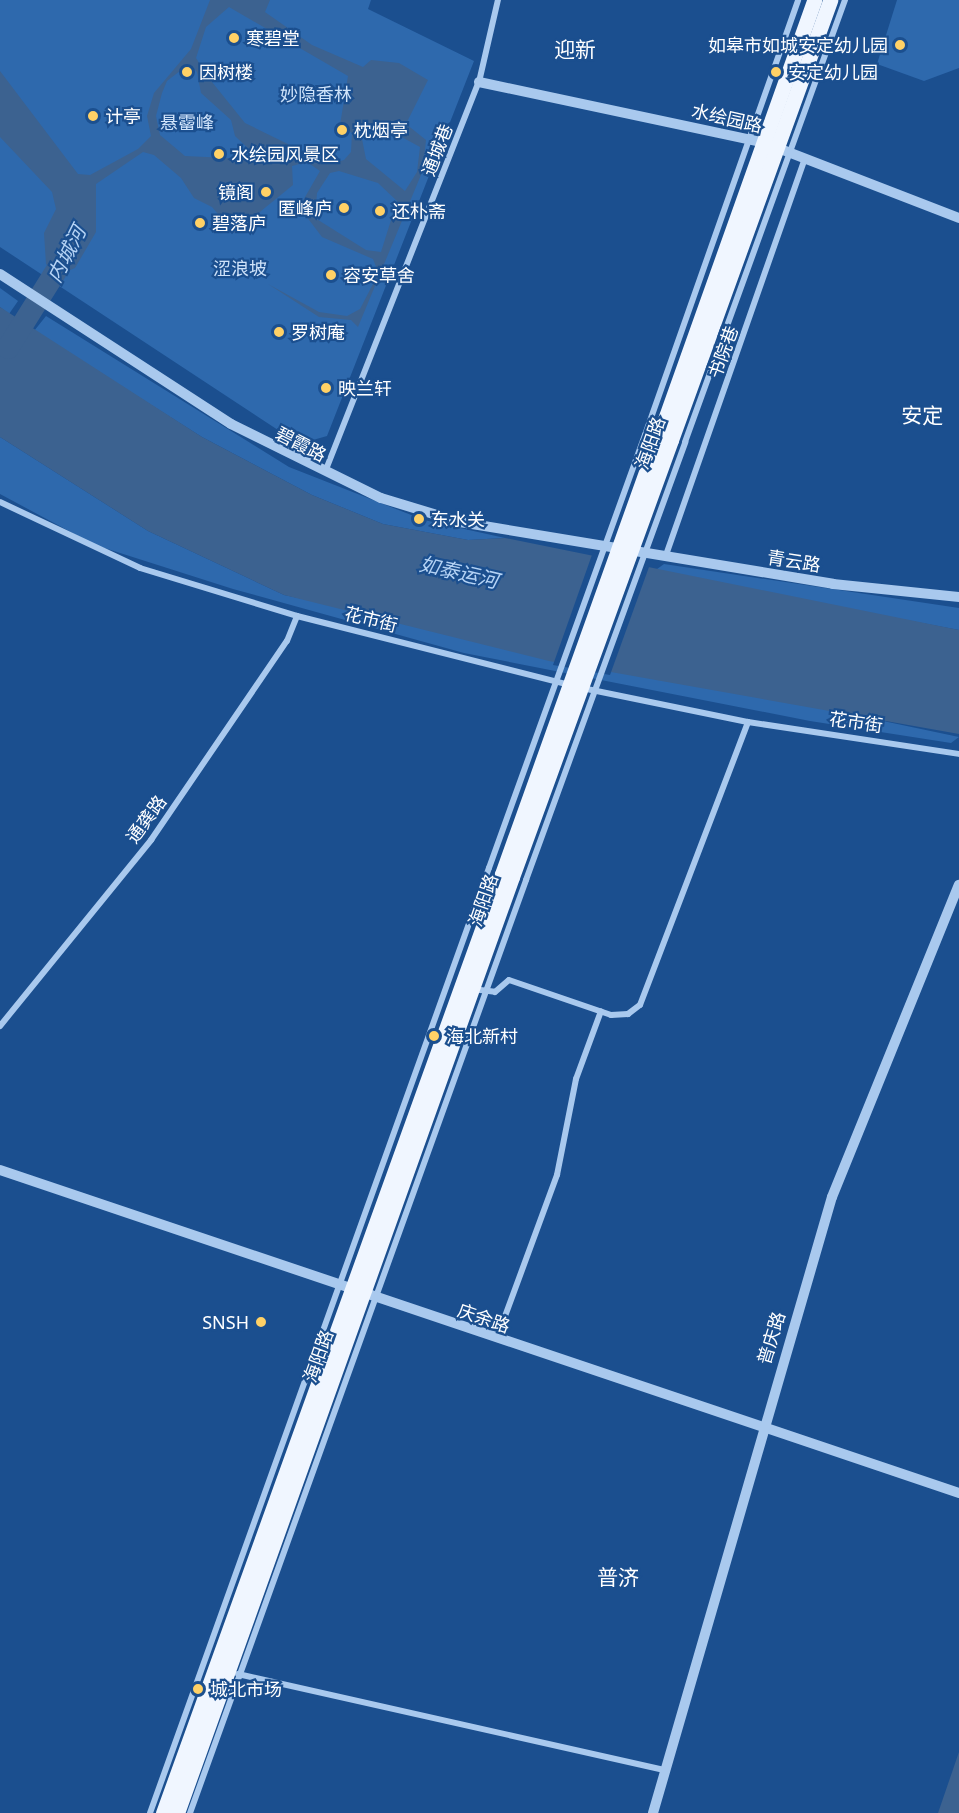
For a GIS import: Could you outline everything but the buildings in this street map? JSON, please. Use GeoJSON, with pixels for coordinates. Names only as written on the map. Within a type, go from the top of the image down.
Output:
{"type":"FeatureCollection","features":[{"type":"Feature","properties":{"kind":"main road","name":"海阳路"},"geometry":{"type":"LineString","coordinates":[[163,1813],[357,1291],[665,439],[769,145],[814,0]]}},
{"type":"Feature","properties":{"kind":"main road","name":"海阳路"},"geometry":{"type":"LineString","coordinates":[[769,145],[830,0]]}},
{"type":"Feature","properties":{"kind":"main road","name":"海阳路"},"geometry":{"type":"LineString","coordinates":[[177,1813],[233,1673],[357,1291]]}},
{"type":"Feature","properties":{"kind":"street","name":"通城巷"},"geometry":{"type":"LineString","coordinates":[[324,474],[479,82],[498,0]]}},
{"type":"Feature","properties":{"kind":"street"},"geometry":{"type":"LineString","coordinates":[[150,1813],[357,1291],[665,439],[769,145],[798,0]]}},
{"type":"Feature","properties":{"kind":"street"},"geometry":{"type":"LineString","coordinates":[[769,145],[845,0]]}},
{"type":"Feature","properties":{"kind":"street","name":"水绘园路"},"geometry":{"type":"LineString","coordinates":[[479,82],[769,145],[959,218]]}},
{"type":"Feature","properties":{"kind":"street","name":"书院巷"},"geometry":{"type":"LineString","coordinates":[[666,555],[805,158]]}},
{"type":"Feature","properties":{"kind":"street","name":"碧霞路"},"geometry":{"type":"LineString","coordinates":[[0,274],[231,424],[324,474],[460,522],[626,547]]}},
{"type":"Feature","properties":{"kind":"street","name":"花市街"},"geometry":{"type":"LineString","coordinates":[[0,502],[140,568],[297,616],[597,692],[748,722],[959,754]]}},
{"type":"Feature","properties":{"kind":"street","name":"青云路"},"geometry":{"type":"LineString","coordinates":[[626,547],[832,584],[959,597]]}},
{"type":"Feature","properties":{"kind":"street","name":"通龚路"},"geometry":{"type":"LineString","coordinates":[[0,1026],[151,840],[287,641],[297,616]]}},
{"type":"Feature","properties":{"kind":"street"},"geometry":{"type":"LineString","coordinates":[[468,987],[509,980],[601,1011],[628,1014],[651,986],[748,722]]}},
{"type":"Feature","properties":{"kind":"street","name":"普庆路"},"geometry":{"type":"LineString","coordinates":[[653,1813],[760,1428],[832,1197],[959,885]]}},
{"type":"Feature","properties":{"kind":"street"},"geometry":{"type":"LineString","coordinates":[[497,1340],[557,1175],[576,1079],[601,1011]]}},
{"type":"Feature","properties":{"kind":"street","name":"庆余路"},"geometry":{"type":"LineString","coordinates":[[0,1170],[497,1340],[959,1493]]}},
{"type":"Feature","properties":{"kind":"street"},"geometry":{"type":"LineString","coordinates":[[190,1813],[233,1673],[665,1770]]}},
{"type":"Feature","properties":{"kind":"green space","name":"水绘园风景区"},"geometry":{"type":"Polygon","coordinates":[[[0,0],[371,0],[368,9],[474,61],[327,436],[306,442],[278,430],[0,247],[0,0]]]}},
{"type":"Feature","properties":{"kind":"green space"},"geometry":{"type":"Polygon","coordinates":[[[897,0],[959,0],[959,68],[924,81],[877,64],[897,0]]]}},
{"type":"Feature","properties":{"kind":"green space"},"geometry":{"type":"Polygon","coordinates":[[[0,288],[18,301],[9,314],[0,307],[0,288]]]}},
{"type":"Feature","properties":{"kind":"green space"},"geometry":{"type":"Polygon","coordinates":[[[46,316],[289,467],[424,520],[505,538],[468,540],[383,524],[312,495],[202,437],[34,331],[46,316]]]}},
{"type":"Feature","properties":{"kind":"green space"},"geometry":{"type":"Polygon","coordinates":[[[0,437],[148,531],[284,595],[959,737],[951,743],[810,721],[464,653],[233,589],[95,545],[0,494],[0,437]]]}},
{"type":"Feature","properties":{"kind":"green space"},"geometry":{"type":"Polygon","coordinates":[[[664,564],[959,608],[959,630],[653,572],[664,564]]]}},
{"type":"Feature","properties":{"kind":"water"},"geometry":{"type":"Polygon","coordinates":[[[210,0],[270,0],[265,12],[312,45],[363,67],[371,60],[399,63],[428,80],[406,124],[426,140],[423,170],[358,327],[351,320],[319,317],[268,284],[319,312],[347,316],[360,309],[373,284],[377,269],[373,259],[322,237],[303,212],[301,204],[320,171],[307,162],[292,166],[293,185],[234,233],[212,207],[194,198],[181,178],[154,155],[143,152],[96,184],[96,232],[75,268],[58,275],[46,264],[44,233],[56,209],[52,192],[0,137],[0,71],[78,174],[90,175],[138,149],[151,136],[147,116],[154,93],[191,49],[210,0]],[[229,7],[206,27],[196,58],[208,77],[245,123],[329,164],[344,160],[351,152],[352,133],[340,125],[348,76],[229,7]],[[189,64],[167,81],[156,116],[160,135],[185,156],[249,159],[252,152],[235,136],[231,120],[201,93],[197,72],[189,64]],[[376,123],[361,134],[366,159],[405,191],[417,172],[420,147],[376,123]],[[339,171],[330,173],[317,193],[315,218],[366,250],[381,252],[397,201],[378,183],[339,171]]]}},
{"type":"Feature","properties":{"kind":"water","name":"如泰运河"},"geometry":{"type":"Polygon","coordinates":[[[0,307],[202,437],[312,495],[383,524],[468,540],[505,538],[959,630],[959,734],[549,661],[284,595],[148,531],[0,437],[0,307]]]}},
{"type":"Feature","properties":{"kind":"water"},"geometry":{"type":"Polygon","coordinates":[[[959,1752],[959,1813],[938,1813],[959,1752]]]}},
{"type":"Feature","properties":{"kind":"pier"},"geometry":{"type":"Polygon","coordinates":[[[593,552],[649,567],[610,675],[553,665],[593,552]]]}},
{"type":"Feature","properties":{"kind":"waterway","name":"内城河"},"geometry":{"type":"LineString","coordinates":[[8,348],[71,247]]}},
{"type":"Feature","properties":{"kind":"place","name":"寒碧堂"},"geometry":{"type":"Point","coordinates":[234,38]}},
{"type":"Feature","properties":{"kind":"place","name":"如皋市如城安定幼儿园"},"geometry":{"type":"Point","coordinates":[900,45]}},
{"type":"Feature","properties":{"kind":"place","name":"因树楼"},"geometry":{"type":"Point","coordinates":[187,72]}},
{"type":"Feature","properties":{"kind":"place","name":"安定幼儿园"},"geometry":{"type":"Point","coordinates":[776,72]}},
{"type":"Feature","properties":{"kind":"place","name":"计亭"},"geometry":{"type":"Point","coordinates":[93,116]}},
{"type":"Feature","properties":{"kind":"place","name":"枕烟亭"},"geometry":{"type":"Point","coordinates":[342,130]}},
{"type":"Feature","properties":{"kind":"place","name":"水绘园风景区"},"geometry":{"type":"Point","coordinates":[219,154]}},
{"type":"Feature","properties":{"kind":"place","name":"镜阁"},"geometry":{"type":"Point","coordinates":[266,192]}},
{"type":"Feature","properties":{"kind":"place","name":"匿峰庐"},"geometry":{"type":"Point","coordinates":[344,208]}},
{"type":"Feature","properties":{"kind":"place","name":"还朴斋"},"geometry":{"type":"Point","coordinates":[380,211]}},
{"type":"Feature","properties":{"kind":"place","name":"碧落庐"},"geometry":{"type":"Point","coordinates":[200,223]}},
{"type":"Feature","properties":{"kind":"place","name":"容安草舍"},"geometry":{"type":"Point","coordinates":[331,275]}},
{"type":"Feature","properties":{"kind":"place","name":"罗树庵"},"geometry":{"type":"Point","coordinates":[279,332]}},
{"type":"Feature","properties":{"kind":"place","name":"映兰轩"},"geometry":{"type":"Point","coordinates":[326,388]}},
{"type":"Feature","properties":{"kind":"place","name":"东水关"},"geometry":{"type":"Point","coordinates":[419,519]}},
{"type":"Feature","properties":{"kind":"place","name":"海北新村"},"geometry":{"type":"Point","coordinates":[434,1036]}},
{"type":"Feature","properties":{"kind":"place","name":"SNSH"},"geometry":{"type":"Point","coordinates":[261,1322]}},
{"type":"Feature","properties":{"kind":"place","name":"城北市场"},"geometry":{"type":"Point","coordinates":[198,1689]}},
{"type":"Feature","properties":{"kind":"district","name":"迎新"},"geometry":{"type":"Point","coordinates":[575,49]}},
{"type":"Feature","properties":{"kind":"district","name":"安定"},"geometry":{"type":"Point","coordinates":[922,415]}},
{"type":"Feature","properties":{"kind":"district","name":"普济"},"geometry":{"type":"Point","coordinates":[618,1577]}},
{"type":"Feature","properties":{"kind":"park label","name":"妙隐香林"},"geometry":{"type":"Point","coordinates":[316,94]}},
{"type":"Feature","properties":{"kind":"park label","name":"悬霤峰"},"geometry":{"type":"Point","coordinates":[187,122]}},
{"type":"Feature","properties":{"kind":"park label","name":"涩浪坡"},"geometry":{"type":"Point","coordinates":[240,268]}}]}
